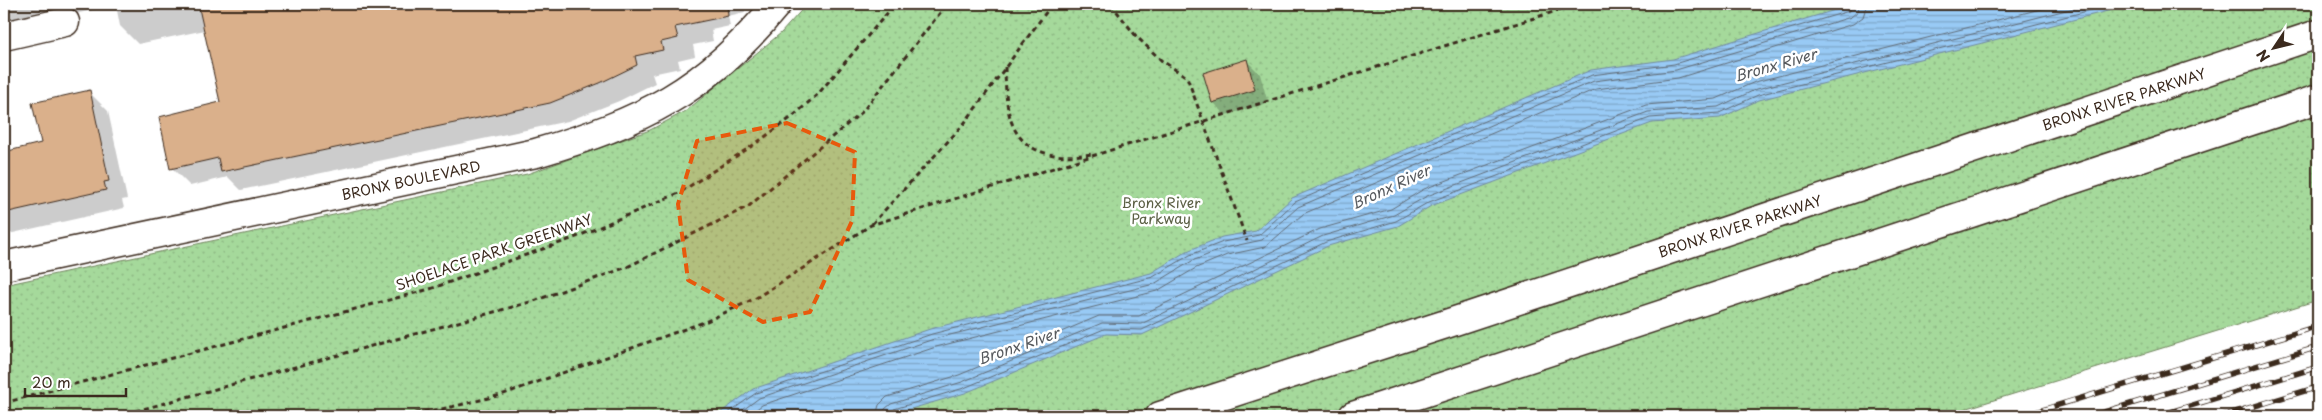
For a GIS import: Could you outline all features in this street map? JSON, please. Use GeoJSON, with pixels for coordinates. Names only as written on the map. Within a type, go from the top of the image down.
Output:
{"type":"FeatureCollection","features":[{"type":"Feature","properties":{"kind":"main road","name":"BRONX BOULEVARD"},"geometry":{"type":"LineString","coordinates":[[4,266],[536,153],[568,144],[626,123],[654,110],[701,81],[736,48],[777,4]]}},
{"type":"Feature","properties":{"kind":"main road"},"geometry":{"type":"LineString","coordinates":[[4,36],[65,22]]}},
{"type":"Feature","properties":{"kind":"main road","name":"BRONX RIVER PARKWAY"},"geometry":{"type":"LineString","coordinates":[[1160,416],[1452,322],[2318,34]]}},
{"type":"Feature","properties":{"kind":"main road"},"geometry":{"type":"LineString","coordinates":[[1354,416],[2318,99]]}},
{"type":"Feature","properties":{"kind":"path","name":"SHOELACE PARK GREENWAY"},"geometry":{"type":"LineString","coordinates":[[4,403],[430,288],[574,238],[679,193],[755,144],[792,117],[818,94],[895,4]]}},
{"type":"Feature","properties":{"kind":"path"},"geometry":{"type":"LineString","coordinates":[[118,416],[534,301],[627,267],[749,206],[862,112],[947,4]]}},
{"type":"Feature","properties":{"kind":"path"},"geometry":{"type":"LineString","coordinates":[[397,416],[447,408],[501,395],[707,321],[756,298],[870,225],[962,125],[1047,11],[1055,4]]}},
{"type":"Feature","properties":{"kind":"path"},"geometry":{"type":"LineString","coordinates":[[1111,4],[1136,36],[1155,54],[1188,77],[1247,241]]}},
{"type":"Feature","properties":{"kind":"path"},"geometry":{"type":"LineString","coordinates":[[870,225],[1579,4]]}},
{"type":"Feature","properties":{"kind":"path"},"geometry":{"type":"LineString","coordinates":[[1006,67],[1006,107],[1019,138],[1035,149],[1054,155],[1096,154]]}},
{"type":"Feature","properties":{"kind":"path"},"geometry":{"type":"LineString","coordinates":[[432,416],[447,408]]}},
{"type":"Feature","properties":{"kind":"highlighted area"},"geometry":{"type":"Polygon","coordinates":[[[787,123],[855,152],[852,221],[810,312],[763,322],[688,280],[678,204],[697,141],[787,123]]]}},
{"type":"Feature","properties":{"kind":"green space","name":"Bronx River Parkway"},"geometry":{"type":"Polygon","coordinates":[[[807,4],[2318,4],[2318,300],[1942,416],[4,416],[4,285],[527,174],[650,130],[686,111],[781,33],[807,4]]]}},
{"type":"Feature","properties":{"kind":"water","name":"Bronx River"},"geometry":{"type":"Polygon","coordinates":[[[1855,4],[2135,4],[1759,100],[1720,118],[1652,123],[1431,206],[1398,226],[1328,246],[1142,335],[1106,334],[965,393],[887,416],[708,416],[720,413],[753,389],[930,329],[1151,273],[1187,251],[1222,237],[1256,231],[1292,198],[1591,70],[1673,59],[1855,4]]]}},
{"type":"Feature","properties":{"kind":"building"},"geometry":{"type":"Polygon","coordinates":[[[198,4],[727,4],[728,16],[675,27],[678,38],[661,42],[663,50],[635,56],[637,65],[600,83],[550,103],[221,172],[218,158],[170,169],[159,117],[220,102],[198,4]]]}},
{"type":"Feature","properties":{"kind":"building"},"geometry":{"type":"Polygon","coordinates":[[[1247,59],[1255,90],[1212,103],[1203,73],[1247,59]]]}},
{"type":"Feature","properties":{"kind":"building"},"geometry":{"type":"Polygon","coordinates":[[[90,90],[109,181],[104,182],[106,190],[4,213],[4,152],[41,143],[32,103],[90,90]]]}},
{"type":"Feature","properties":{"kind":"railway"},"geometry":{"type":"LineString","coordinates":[[2022,416],[2318,326]]}},
{"type":"Feature","properties":{"kind":"railway"},"geometry":{"type":"LineString","coordinates":[[2091,416],[2318,347]]}},
{"type":"Feature","properties":{"kind":"railway"},"geometry":{"type":"LineString","coordinates":[[2157,416],[2318,367]]}},
{"type":"Feature","properties":{"kind":"railway"},"geometry":{"type":"LineString","coordinates":[[2222,416],[2318,387]]}}]}
